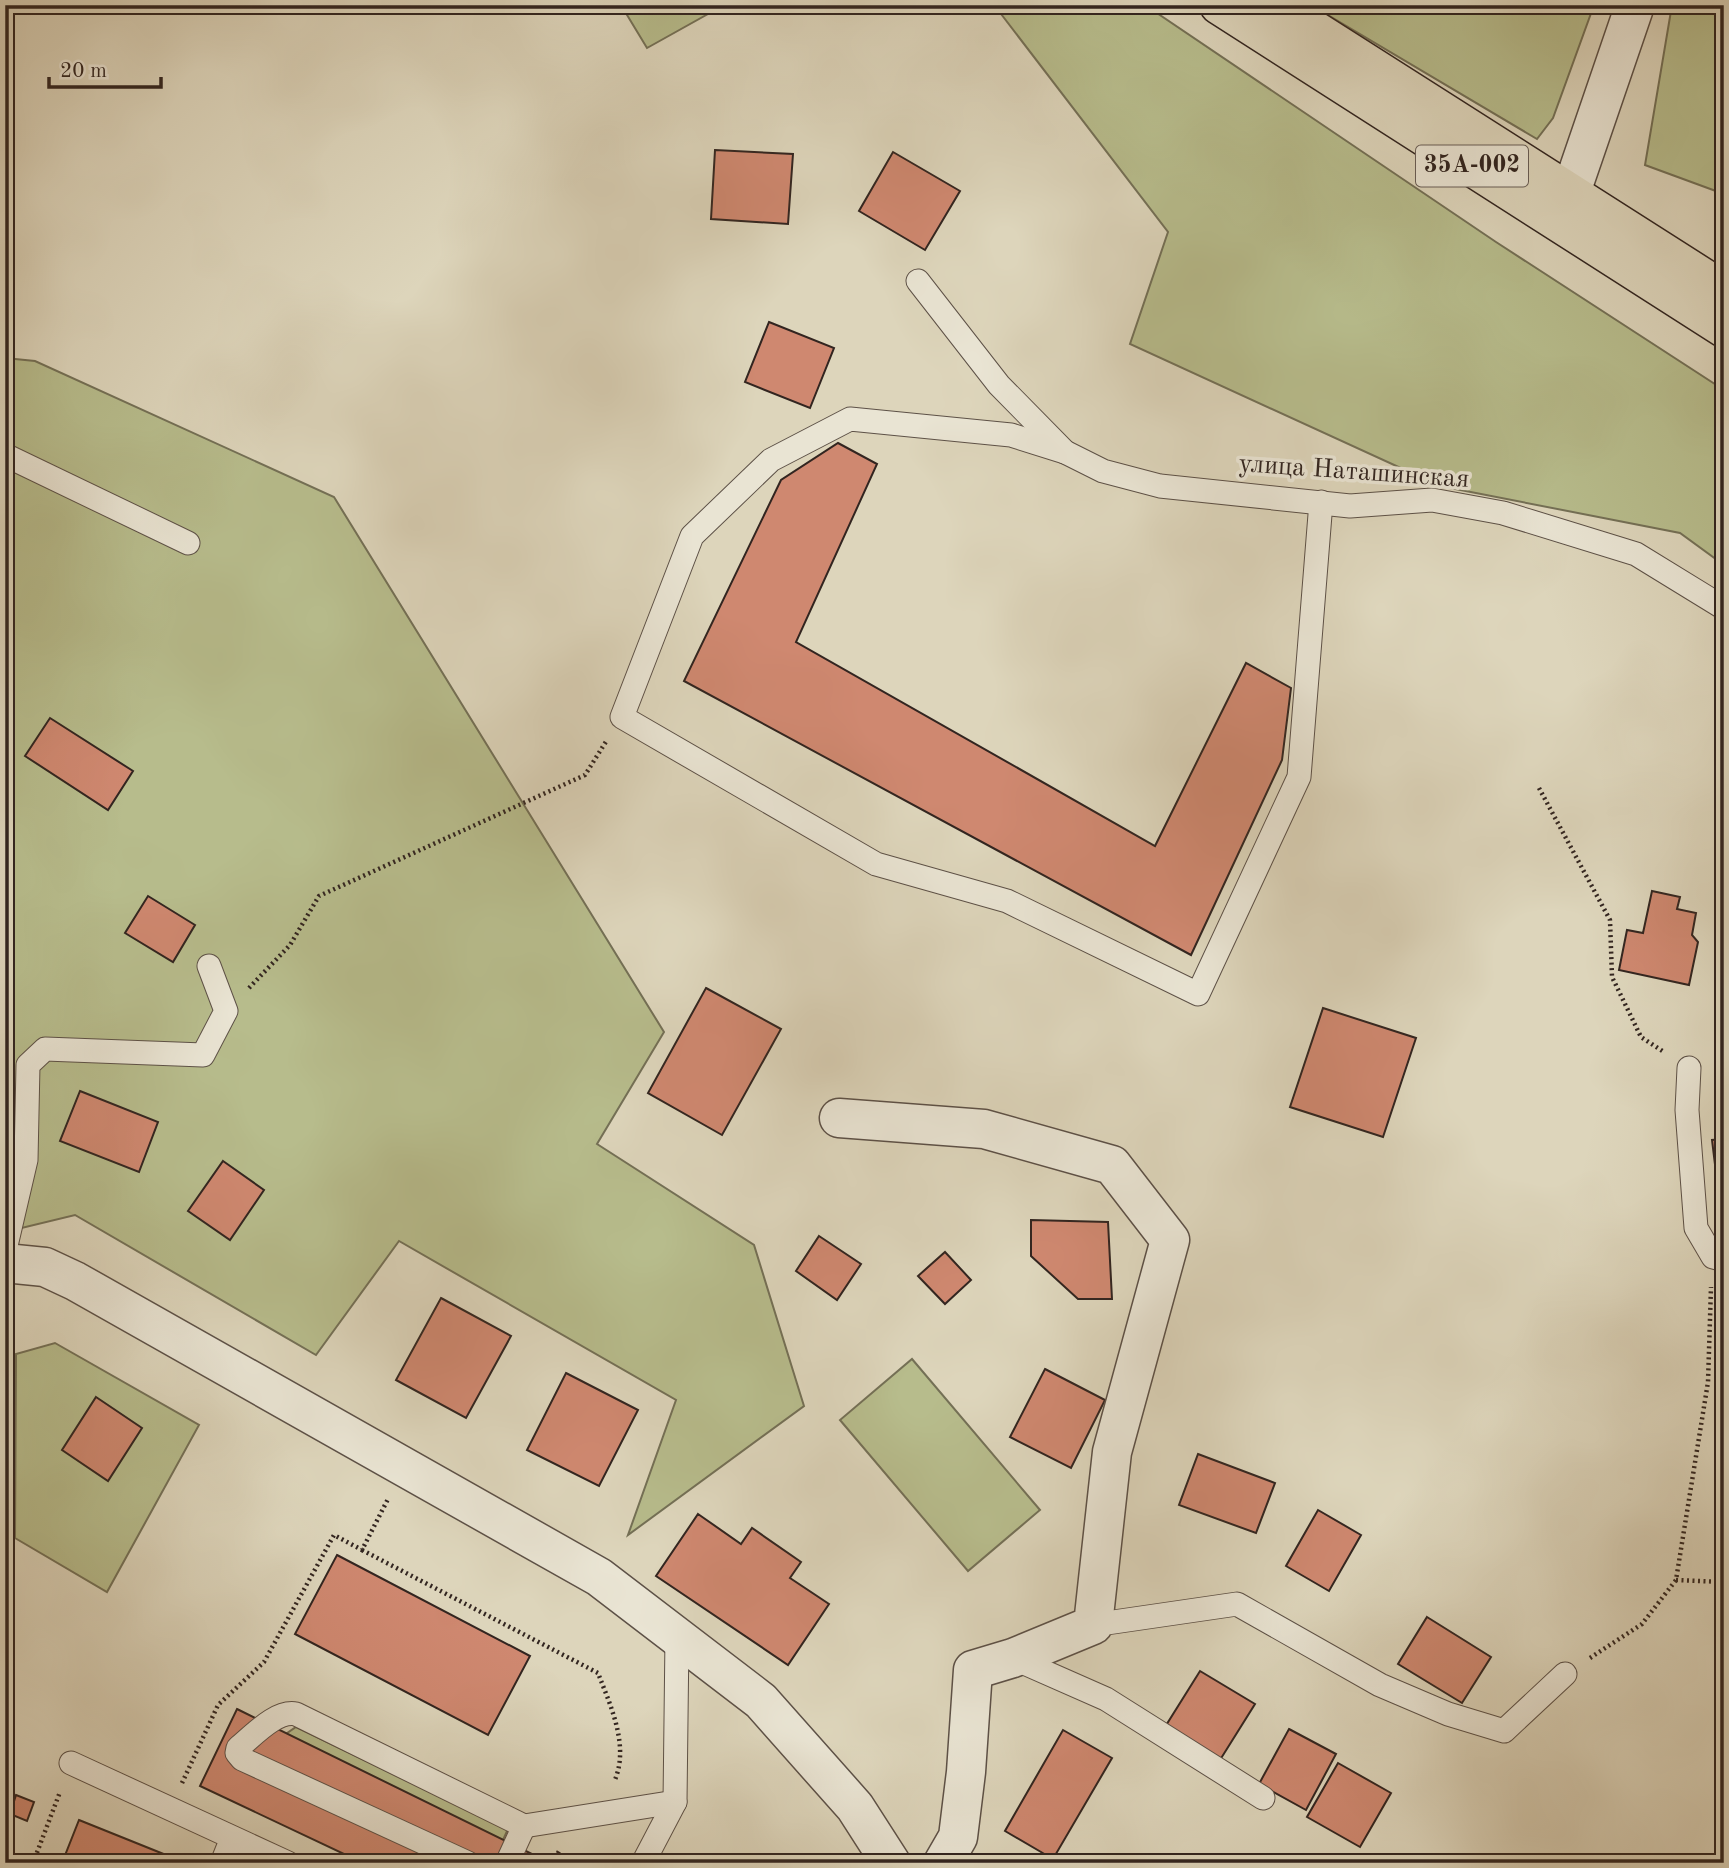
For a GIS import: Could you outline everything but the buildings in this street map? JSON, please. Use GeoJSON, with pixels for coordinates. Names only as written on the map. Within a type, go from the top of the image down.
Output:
{"type":"FeatureCollection","features":[{"type":"Feature","properties":{"kind":"highway","name":"35А-002"},"geometry":{"type":"LineString","coordinates":[[1219,5],[1724,328]]}},
{"type":"Feature","properties":{"kind":"highway","name":"35А-002"},"geometry":{"type":"LineString","coordinates":[[1276,5],[1724,290]]}},
{"type":"Feature","properties":{"kind":"street"},"geometry":{"type":"LineString","coordinates":[[1571,192],[1635,5]]}},
{"type":"Feature","properties":{"kind":"street"},"geometry":{"type":"LineString","coordinates":[[839,1118],[984,1129],[1112,1165],[1170,1240],[1112,1452],[1093,1625],[1013,1658],[973,1670],[966,1772],[958,1837],[943,1863]]}},
{"type":"Feature","properties":{"kind":"street"},"geometry":{"type":"LineString","coordinates":[[5,1263],[45,1267],[75,1281],[599,1577],[761,1701],[855,1807],[891,1863]]}},
{"type":"Feature","properties":{"kind":"lane","name":"улица Наташинская"},"geometry":{"type":"LineString","coordinates":[[918,281],[999,385],[1065,452],[1103,471],[1160,486],[1350,506],[1432,500],[1503,513],[1636,554],[1724,608]]}},
{"type":"Feature","properties":{"kind":"lane"},"geometry":{"type":"LineString","coordinates":[[1065,452],[1011,435],[850,419],[771,460],[692,536],[622,717],[876,864],[1007,901],[1198,994],[1299,777],[1321,502]]}},
{"type":"Feature","properties":{"kind":"lane"},"geometry":{"type":"LineString","coordinates":[[5,455],[188,543]]}},
{"type":"Feature","properties":{"kind":"lane"},"geometry":{"type":"LineString","coordinates":[[5,1250],[26,1160],[28,1065],[45,1049],[203,1055],[226,1011],[209,966]]}},
{"type":"Feature","properties":{"kind":"lane"},"geometry":{"type":"LineString","coordinates":[[1689,1068],[1687,1110],[1696,1228],[1718,1259]]}},
{"type":"Feature","properties":{"kind":"lane"},"geometry":{"type":"LineString","coordinates":[[1093,1625],[1237,1604],[1380,1685],[1448,1714],[1504,1731],[1565,1674]]}},
{"type":"Feature","properties":{"kind":"lane"},"geometry":{"type":"LineString","coordinates":[[643,1863],[675,1802],[677,1637]]}},
{"type":"Feature","properties":{"kind":"lane"},"geometry":{"type":"LineString","coordinates":[[1013,1658],[1106,1699],[1263,1798]]}},
{"type":"Feature","properties":{"kind":"lane"},"geometry":{"type":"LineString","coordinates":[[468,1863],[242,1759],[237,1753],[238,1748],[277,1717],[288,1712],[296,1714],[524,1826],[675,1802]]}},
{"type":"Feature","properties":{"kind":"lane"},"geometry":{"type":"LineString","coordinates":[[71,1763],[288,1863]]}},
{"type":"Feature","properties":{"kind":"lane"},"geometry":{"type":"LineString","coordinates":[[507,1863],[524,1826]]}},
{"type":"Feature","properties":{"kind":"lane"},"geometry":{"type":"LineString","coordinates":[[222,1863],[232,1838]]}},
{"type":"Feature","properties":{"kind":"path"},"geometry":{"type":"LineString","coordinates":[[226,1011],[290,945],[319,896],[585,775],[610,735]]}},
{"type":"Feature","properties":{"kind":"path"},"geometry":{"type":"LineString","coordinates":[[1539,788],[1610,920],[1612,977],[1641,1037],[1689,1068]]}},
{"type":"Feature","properties":{"kind":"path"},"geometry":{"type":"LineString","coordinates":[[1565,1674],[1642,1624],[1676,1580],[1708,1382],[1718,1259]]}},
{"type":"Feature","properties":{"kind":"path"},"geometry":{"type":"LineString","coordinates":[[362,1550],[405,1467]]}},
{"type":"Feature","properties":{"kind":"path"},"geometry":{"type":"LineString","coordinates":[[169,1809],[218,1705],[264,1662],[334,1535],[598,1673],[618,1726],[620,1770],[600,1814]]}},
{"type":"Feature","properties":{"kind":"path"},"geometry":{"type":"LineString","coordinates":[[1676,1580],[1724,1582]]}},
{"type":"Feature","properties":{"kind":"path"},"geometry":{"type":"LineString","coordinates":[[33,1863],[71,1763]]}},
{"type":"Feature","properties":{"kind":"green space"},"geometry":{"type":"Polygon","coordinates":[[[621,5],[724,5],[647,48],[621,5]]]}},
{"type":"Feature","properties":{"kind":"green space"},"geometry":{"type":"Polygon","coordinates":[[[985,5],[1145,5],[1496,242],[1724,390],[1724,565],[1680,533],[1440,486],[1130,344],[1168,232],[998,10],[985,5]]]}},
{"type":"Feature","properties":{"kind":"green space"},"geometry":{"type":"Polygon","coordinates":[[[1311,5],[1594,5],[1553,118],[1537,139],[1311,5]]]}},
{"type":"Feature","properties":{"kind":"green space"},"geometry":{"type":"Polygon","coordinates":[[[1672,5],[1724,5],[1724,194],[1645,165],[1672,5]]]}},
{"type":"Feature","properties":{"kind":"green space"},"geometry":{"type":"Polygon","coordinates":[[[5,358],[35,361],[334,497],[664,1032],[597,1144],[754,1245],[804,1406],[628,1535],[676,1400],[399,1241],[316,1355],[75,1215],[5,1232],[5,358]]]}},
{"type":"Feature","properties":{"kind":"green space"},"geometry":{"type":"Polygon","coordinates":[[[55,1343],[199,1425],[107,1592],[15,1538],[16,1354],[55,1343]]]}},
{"type":"Feature","properties":{"kind":"green space"},"geometry":{"type":"Polygon","coordinates":[[[912,1359],[1040,1510],[968,1571],[840,1420],[912,1359]]]}},
{"type":"Feature","properties":{"kind":"green space"},"geometry":{"type":"Polygon","coordinates":[[[296,1727],[508,1829],[494,1860],[261,1751],[296,1727]]]}}]}
